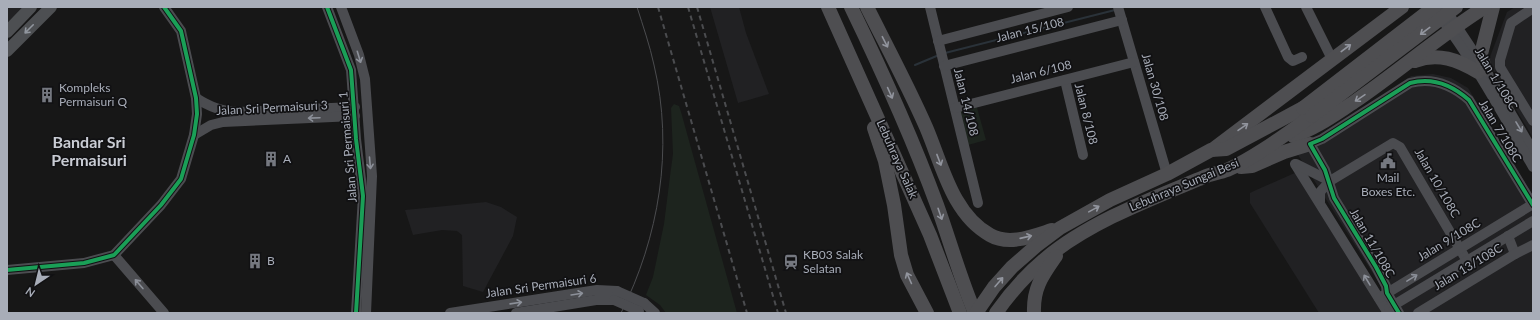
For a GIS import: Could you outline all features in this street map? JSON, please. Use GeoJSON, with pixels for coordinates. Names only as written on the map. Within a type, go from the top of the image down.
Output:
{"type":"FeatureCollection","features":[{"type":"Feature","properties":{"kind":"highway","name":"Lebuhraya Salak"},"geometry":{"type":"LineString","coordinates":[[828,7],[930,235],[960,313]]}},
{"type":"Feature","properties":{"kind":"highway","name":"Lebuhraya Salak"},"geometry":{"type":"LineString","coordinates":[[851,7],[904,124],[936,204],[965,289],[976,313]]}},
{"type":"Feature","properties":{"kind":"highway"},"geometry":{"type":"LineString","coordinates":[[867,7],[926,128],[948,184],[964,211],[975,224],[991,236],[1011,240],[1060,228]]}},
{"type":"Feature","properties":{"kind":"highway"},"geometry":{"type":"LineString","coordinates":[[1211,150],[1402,7]]}},
{"type":"Feature","properties":{"kind":"highway","name":"Lebuhraya Sungai Besi"},"geometry":{"type":"LineString","coordinates":[[996,313],[1027,276],[1045,259],[1065,245],[1119,213],[1206,176],[1227,169],[1273,143],[1307,112],[1433,7]]}},
{"type":"Feature","properties":{"kind":"highway","name":"Lebuhraya Sungai Besi"},"geometry":{"type":"LineString","coordinates":[[976,313],[1012,267],[1060,228],[1110,200],[1167,174],[1211,150],[1226,149],[1307,112],[1456,7]]}},
{"type":"Feature","properties":{"kind":"highway"},"geometry":{"type":"LineString","coordinates":[[1273,143],[1304,133],[1325,121],[1392,76],[1454,28],[1485,7]]}},
{"type":"Feature","properties":{"kind":"highway"},"geometry":{"type":"LineString","coordinates":[[1406,65],[1427,57],[1445,58],[1482,71],[1481,54],[1493,7]]}},
{"type":"Feature","properties":{"kind":"highway"},"geometry":{"type":"LineString","coordinates":[[838,28],[849,68],[877,137],[885,161],[894,205],[901,255],[908,275],[926,313]]}},
{"type":"Feature","properties":{"kind":"highway"},"geometry":{"type":"LineString","coordinates":[[1227,169],[1252,166],[1284,152],[1310,144]]}},
{"type":"Feature","properties":{"kind":"highway"},"geometry":{"type":"LineString","coordinates":[[1034,313],[1034,302],[1039,281],[1065,245]]}},
{"type":"Feature","properties":{"kind":"main road"},"geometry":{"type":"LineString","coordinates":[[7,32],[12,20],[31,7]]}},
{"type":"Feature","properties":{"kind":"main road"},"geometry":{"type":"LineString","coordinates":[[7,52],[51,7]]}},
{"type":"Feature","properties":{"kind":"street"},"geometry":{"type":"LineString","coordinates":[[7,270],[84,263],[114,255],[161,205],[181,179],[194,135],[197,114],[196,98],[181,31],[164,7]]}},
{"type":"Feature","properties":{"kind":"street","name":"Jalan Sri Permaisuri 1"},"geometry":{"type":"LineString","coordinates":[[327,7],[351,70],[357,112],[356,139],[363,196],[356,313]]}},
{"type":"Feature","properties":{"kind":"street","name":"Jalan Sri Permaisuri 1"},"geometry":{"type":"LineString","coordinates":[[341,7],[352,34],[363,73],[366,100],[372,183],[369,311]]}},
{"type":"Feature","properties":{"kind":"street","name":"Jalan 14/108"},"geometry":{"type":"LineString","coordinates":[[930,7],[978,204]]}},
{"type":"Feature","properties":{"kind":"street"},"geometry":{"type":"LineString","coordinates":[[939,44],[1068,7]]}},
{"type":"Feature","properties":{"kind":"street","name":"Jalan 30/108"},"geometry":{"type":"LineString","coordinates":[[1118,7],[1167,174]]}},
{"type":"Feature","properties":{"kind":"street"},"geometry":{"type":"LineString","coordinates":[[1265,7],[1288,57],[1293,61],[1302,57]]}},
{"type":"Feature","properties":{"kind":"street"},"geometry":{"type":"LineString","coordinates":[[1306,7],[1332,59]]}},
{"type":"Feature","properties":{"kind":"street","name":"Jalan 1/108C"},"geometry":{"type":"LineString","coordinates":[[1433,7],[1454,28]]}},
{"type":"Feature","properties":{"kind":"street","name":"Jalan 1/108C"},"geometry":{"type":"LineString","coordinates":[[1444,7],[1454,28],[1533,151]]}},
{"type":"Feature","properties":{"kind":"street"},"geometry":{"type":"LineString","coordinates":[[1533,8],[1519,16],[1511,24],[1500,60],[1503,72],[1533,121]]}},
{"type":"Feature","properties":{"kind":"street","name":"Jalan 15/108"},"geometry":{"type":"LineString","coordinates":[[943,62],[1122,19]]}},
{"type":"Feature","properties":{"kind":"street"},"geometry":{"type":"LineString","coordinates":[[340,38],[352,34]]}},
{"type":"Feature","properties":{"kind":"street","name":"Jalan 6/108"},"geometry":{"type":"LineString","coordinates":[[955,108],[1134,62]]}},
{"type":"Feature","properties":{"kind":"street","name":"Jalan 1/108C"},"geometry":{"type":"LineString","coordinates":[[1482,71],[1533,167]]}},
{"type":"Feature","properties":{"kind":"street"},"geometry":{"type":"LineString","coordinates":[[1391,95],[1392,76]]}},
{"type":"Feature","properties":{"kind":"street","name":"Jalan 8/108"},"geometry":{"type":"LineString","coordinates":[[1065,80],[1083,155]]}},
{"type":"Feature","properties":{"kind":"street","name":"Jalan 7/108C"},"geometry":{"type":"LineString","coordinates":[[1310,144],[1322,139],[1410,83],[1421,80],[1439,82],[1457,89],[1469,100],[1533,205]]}},
{"type":"Feature","properties":{"kind":"street"},"geometry":{"type":"LineString","coordinates":[[342,108],[354,94]]}},
{"type":"Feature","properties":{"kind":"street","name":"Jalan Sri Permaisuri 3"},"geometry":{"type":"LineString","coordinates":[[196,98],[221,111],[238,112],[342,108],[357,112]]}},
{"type":"Feature","properties":{"kind":"street"},"geometry":{"type":"LineString","coordinates":[[366,100],[357,112],[367,125]]}},
{"type":"Feature","properties":{"kind":"street","name":"Jalan Sri Permaisuri 3"},"geometry":{"type":"LineString","coordinates":[[194,135],[211,125],[223,122],[338,117],[357,112]]}},
{"type":"Feature","properties":{"kind":"street"},"geometry":{"type":"LineString","coordinates":[[338,117],[347,125],[356,139]]}},
{"type":"Feature","properties":{"kind":"street","name":"Jalan 10/108C"},"geometry":{"type":"LineString","coordinates":[[1330,181],[1393,143],[1400,147],[1467,261]]}},
{"type":"Feature","properties":{"kind":"street","name":"Jalan 11/108C"},"geometry":{"type":"LineString","coordinates":[[1310,144],[1330,181],[1334,198],[1376,266],[1386,286],[1383,296]]}},
{"type":"Feature","properties":{"kind":"street","name":"Jalan 11/108C"},"geometry":{"type":"LineString","coordinates":[[1330,181],[1295,164],[1392,310]]}},
{"type":"Feature","properties":{"kind":"street"},"geometry":{"type":"LineString","coordinates":[[1320,202],[1320,192],[1330,181]]}},
{"type":"Feature","properties":{"kind":"street","name":"Jalan 9/108C"},"geometry":{"type":"LineString","coordinates":[[1383,296],[1533,205]]}},
{"type":"Feature","properties":{"kind":"street"},"geometry":{"type":"LineString","coordinates":[[1392,310],[1467,261],[1533,221]]}},
{"type":"Feature","properties":{"kind":"street"},"geometry":{"type":"LineString","coordinates":[[1508,236],[1515,254]]}},
{"type":"Feature","properties":{"kind":"street","name":"Jalan 13/108C"},"geometry":{"type":"LineString","coordinates":[[1418,313],[1515,254],[1533,245]]}},
{"type":"Feature","properties":{"kind":"street"},"geometry":{"type":"LineString","coordinates":[[114,255],[164,313]]}},
{"type":"Feature","properties":{"kind":"street","name":"Jalan Sri Permaisuri 6"},"geometry":{"type":"LineString","coordinates":[[450,313],[598,290],[655,313]]}},
{"type":"Feature","properties":{"kind":"street","name":"Jalan Sri Permaisuri 6"},"geometry":{"type":"LineString","coordinates":[[516,313],[615,296]]}},
{"type":"Feature","properties":{"kind":"street"},"geometry":{"type":"LineString","coordinates":[[352,313],[357,301]]}},
{"type":"Feature","properties":{"kind":"shaded area"},"geometry":{"type":"Polygon","coordinates":[[[7,7],[23,7],[7,25],[7,7]]]}},
{"type":"Feature","properties":{"kind":"shaded area"},"geometry":{"type":"Polygon","coordinates":[[[710,7],[739,7],[746,33],[769,94],[738,103],[710,7]]]}},
{"type":"Feature","properties":{"kind":"shaded area"},"geometry":{"type":"Polygon","coordinates":[[[1515,7],[1533,7],[1533,138],[1488,62],[1507,12],[1515,7]]]}},
{"type":"Feature","properties":{"kind":"shaded area"},"geometry":{"type":"Polygon","coordinates":[[[1433,74],[1451,78],[1468,88],[1533,196],[1533,313],[1398,313],[1298,155],[1411,76],[1433,74]]]}},
{"type":"Feature","properties":{"kind":"shaded area"},"geometry":{"type":"Polygon","coordinates":[[[674,104],[679,106],[681,112],[737,313],[666,313],[660,305],[646,295],[653,277],[664,224],[673,154],[671,108],[674,104]]]}},
{"type":"Feature","properties":{"kind":"shaded area"},"geometry":{"type":"Polygon","coordinates":[[[976,104],[986,140],[968,145],[958,109],[976,104]]]}},
{"type":"Feature","properties":{"kind":"shaded area"},"geometry":{"type":"Polygon","coordinates":[[[1297,172],[1383,313],[1319,313],[1250,203],[1250,193],[1297,172]]]}},
{"type":"Feature","properties":{"kind":"shaded area"},"geometry":{"type":"Polygon","coordinates":[[[486,202],[501,207],[517,217],[513,236],[483,292],[463,286],[462,235],[457,231],[442,230],[413,235],[405,210],[486,202]]]}},
{"type":"Feature","properties":{"kind":"waterway"},"geometry":{"type":"LineString","coordinates":[[945,53],[1115,10]]}},
{"type":"Feature","properties":{"kind":"waterway"},"geometry":{"type":"LineString","coordinates":[[915,65],[939,55]]}},
{"type":"Feature","properties":{"kind":"tram line"},"geometry":{"type":"LineString","coordinates":[[621,313],[645,254],[659,192],[662,160],[663,128],[660,97],[652,58],[637,7]]}},
{"type":"Feature","properties":{"kind":"railway"},"geometry":{"type":"LineString","coordinates":[[658,7],[747,313]]}},
{"type":"Feature","properties":{"kind":"railway"},"geometry":{"type":"LineString","coordinates":[[688,7],[778,313]]}},
{"type":"Feature","properties":{"kind":"railway"},"geometry":{"type":"LineString","coordinates":[[697,7],[786,313]]}},
{"type":"Feature","properties":{"kind":"cycle path"},"geometry":{"type":"LineString","coordinates":[[7,270],[84,263],[114,255],[161,205],[181,179],[194,135],[197,114],[196,98],[181,31],[164,7]]}},
{"type":"Feature","properties":{"kind":"cycle path"},"geometry":{"type":"LineString","coordinates":[[327,7],[351,70],[356,139],[363,196],[356,313]]}},
{"type":"Feature","properties":{"kind":"cycle path"},"geometry":{"type":"LineString","coordinates":[[1399,313],[1387,293],[1386,286],[1376,267],[1334,198],[1325,170],[1310,144],[1322,139],[1410,83],[1426,81],[1449,86],[1469,100],[1533,205]]}},
{"type":"Feature","properties":{"kind":"place","name":"Kompleks Permaisuri Q"},"geometry":{"type":"Point","coordinates":[47,95]}},
{"type":"Feature","properties":{"kind":"place","name":"A"},"geometry":{"type":"Point","coordinates":[271,159]}},
{"type":"Feature","properties":{"kind":"place","name":"Mail Boxes Etc."},"geometry":{"type":"Point","coordinates":[1388,161]}},
{"type":"Feature","properties":{"kind":"place","name":"B"},"geometry":{"type":"Point","coordinates":[255,261]}},
{"type":"Feature","properties":{"kind":"place","name":"KB03 Salak Selatan"},"geometry":{"type":"Point","coordinates":[791,262]}},
{"type":"Feature","properties":{"kind":"district","name":"Bandar Sri Permaisuri"},"geometry":{"type":"Point","coordinates":[89,151]}}]}
